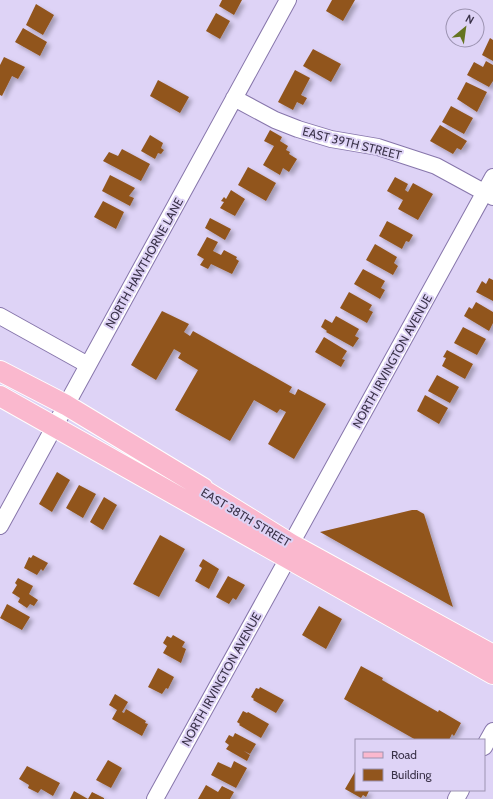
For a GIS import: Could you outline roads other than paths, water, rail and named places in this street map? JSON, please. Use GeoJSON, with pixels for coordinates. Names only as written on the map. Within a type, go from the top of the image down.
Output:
{"type":"FeatureCollection","features":[{"type":"Feature","properties":{"kind":"main road","name":"EAST 38TH STREET"},"geometry":{"type":"LineString","coordinates":[[0,371],[66,405],[203,488],[194,484],[290,551],[493,674]]}},
{"type":"Feature","properties":{"kind":"main road","name":"EAST 38TH STREET"},"geometry":{"type":"LineString","coordinates":[[0,396],[53,427],[493,655]]}},
{"type":"Feature","properties":{"kind":"street","name":"NORTH HAWTHORNE LANE"},"geometry":{"type":"LineString","coordinates":[[0,526],[288,0]]}},
{"type":"Feature","properties":{"kind":"street","name":"EAST 39TH STREET"},"geometry":{"type":"LineString","coordinates":[[234,98],[260,113],[298,129],[331,139],[378,147],[436,166],[489,194]]}},
{"type":"Feature","properties":{"kind":"street","name":"NORTH IRVINGTON AVENUE"},"geometry":{"type":"LineString","coordinates":[[155,799],[290,551],[489,194],[493,177]]}},
{"type":"Feature","properties":{"kind":"street"},"geometry":{"type":"LineString","coordinates":[[0,316],[88,365]]}},
{"type":"Feature","properties":{"kind":"street"},"geometry":{"type":"LineString","coordinates":[[485,745],[493,731]]}}]}
